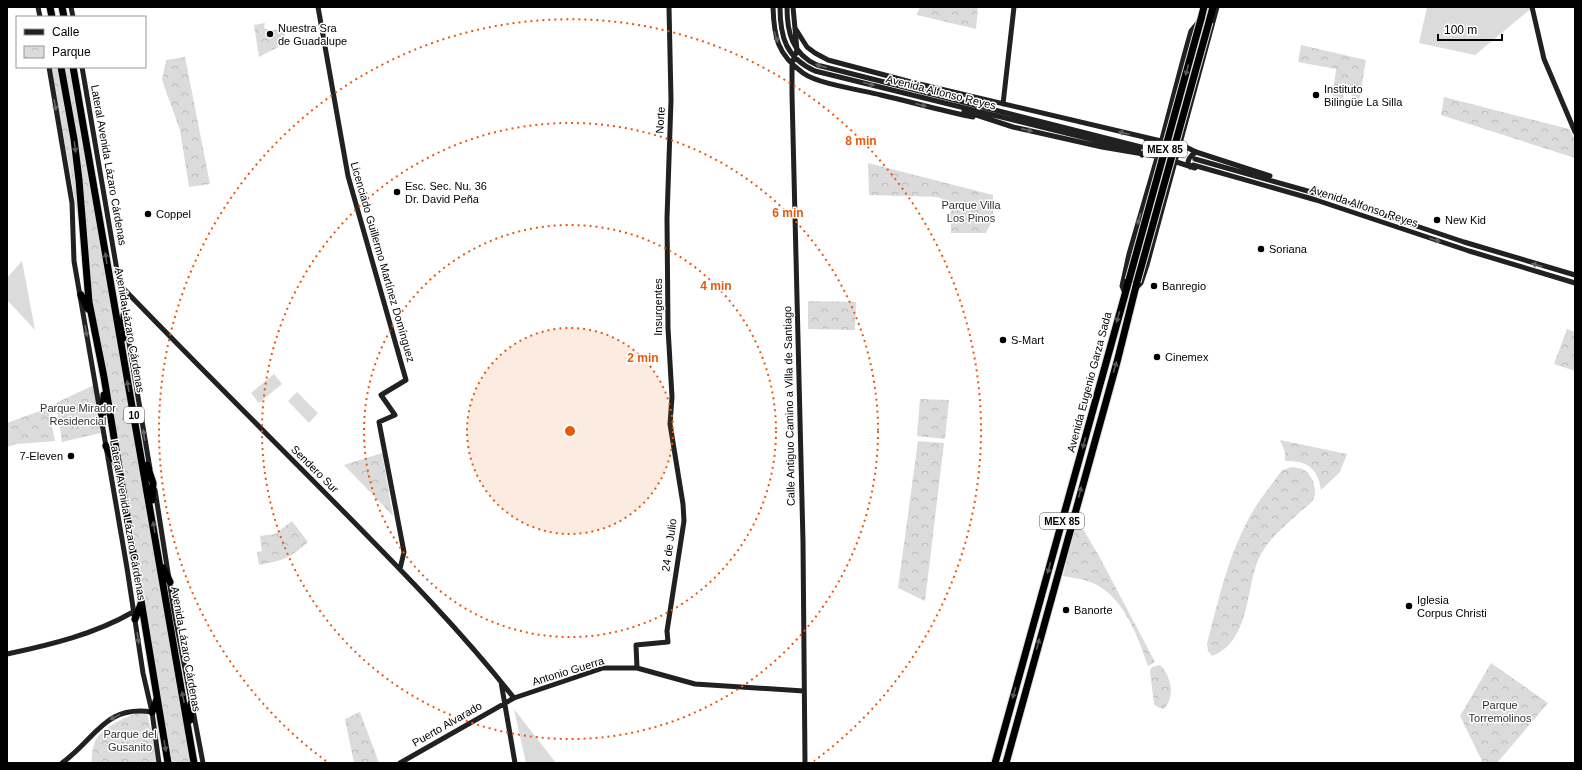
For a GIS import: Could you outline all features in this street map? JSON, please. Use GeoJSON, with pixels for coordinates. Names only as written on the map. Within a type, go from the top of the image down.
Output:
{"type":"FeatureCollection","features":[{"type":"Feature","properties":{"kind":"highway"},"geometry":{"type":"LineString","coordinates":[[50,7],[52,16]]}},
{"type":"Feature","properties":{"kind":"highway","name":"Avenida Eugenio Garza Sada"},"geometry":{"type":"LineString","coordinates":[[995,763],[1204,7]]}},
{"type":"Feature","properties":{"kind":"highway","name":"Avenida Eugenio Garza Sada"},"geometry":{"type":"LineString","coordinates":[[1006,763],[1213,7]]}},
{"type":"Feature","properties":{"kind":"highway","name":"10"},"geometry":{"type":"LineString","coordinates":[[61,68],[74,139],[82,201],[86,273],[168,763]]}},
{"type":"Feature","properties":{"kind":"highway","name":"Avenida Lázaro Cárdenas"},"geometry":{"type":"LineString","coordinates":[[73,68],[190,730],[194,763]]}},
{"type":"Feature","properties":{"kind":"highway"},"geometry":{"type":"LineString","coordinates":[[81,294],[94,322]]}},
{"type":"Feature","properties":{"kind":"highway"},"geometry":{"type":"LineString","coordinates":[[122,350],[124,315]]}},
{"type":"Feature","properties":{"kind":"highway"},"geometry":{"type":"LineString","coordinates":[[102,424],[103,399],[105,391]]}},
{"type":"Feature","properties":{"kind":"highway"},"geometry":{"type":"LineString","coordinates":[[106,446],[118,467]]}},
{"type":"Feature","properties":{"kind":"highway"},"geometry":{"type":"LineString","coordinates":[[140,448],[153,483],[152,512]]}},
{"type":"Feature","properties":{"kind":"highway"},"geometry":{"type":"LineString","coordinates":[[158,551],[170,582]]}},
{"type":"Feature","properties":{"kind":"highway"},"geometry":{"type":"LineString","coordinates":[[134,616],[142,604]]}},
{"type":"Feature","properties":{"kind":"highway"},"geometry":{"type":"LineString","coordinates":[[152,712],[158,697]]}},
{"type":"Feature","properties":{"kind":"highway"},"geometry":{"type":"LineString","coordinates":[[190,730],[191,704]]}},
{"type":"Feature","properties":{"kind":"street","name":"Licenciado Guillermo Martínez Domínguez"},"geometry":{"type":"LineString","coordinates":[[318,7],[348,176],[406,380],[381,395],[395,415],[379,422],[404,552],[400,569]]}},
{"type":"Feature","properties":{"kind":"street","name":"Norte"},"geometry":{"type":"LineString","coordinates":[[668,234],[668,149],[671,100],[669,7]]}},
{"type":"Feature","properties":{"kind":"street"},"geometry":{"type":"LineString","coordinates":[[773,7],[776,39],[792,63],[810,77],[990,120]]}},
{"type":"Feature","properties":{"kind":"street","name":"Avenida Alfonso Reyes"},"geometry":{"type":"LineString","coordinates":[[780,7],[782,35],[794,57],[805,66],[820,72],[1141,151]]}},
{"type":"Feature","properties":{"kind":"street"},"geometry":{"type":"LineString","coordinates":[[787,7],[788,27],[796,50]]}},
{"type":"Feature","properties":{"kind":"street","name":"Calle Antiguo Camino a Villa de Santiago"},"geometry":{"type":"LineString","coordinates":[[793,7],[796,50],[792,63],[803,542],[805,763]]}},
{"type":"Feature","properties":{"kind":"street"},"geometry":{"type":"LineString","coordinates":[[1003,104],[1014,7]]}},
{"type":"Feature","properties":{"kind":"street"},"geometry":{"type":"LineString","coordinates":[[1135,290],[1141,283],[1218,7]]}},
{"type":"Feature","properties":{"kind":"street"},"geometry":{"type":"LineString","coordinates":[[1532,7],[1544,59],[1575,132]]}},
{"type":"Feature","properties":{"kind":"street"},"geometry":{"type":"LineString","coordinates":[[1125,292],[1122,286],[1126,266],[1189,39],[1194,26],[1201,19]]}},
{"type":"Feature","properties":{"kind":"street"},"geometry":{"type":"LineString","coordinates":[[795,28],[807,47],[823,58],[865,70],[1146,139],[1171,143],[1297,185],[1304,190]]}},
{"type":"Feature","properties":{"kind":"street","name":"Avenida Alfonso Reyes"},"geometry":{"type":"LineString","coordinates":[[796,50],[809,61],[823,67],[980,105],[1141,151],[1167,161],[1176,162],[1305,197],[1499,261],[1575,283]]}},
{"type":"Feature","properties":{"kind":"street"},"geometry":{"type":"LineString","coordinates":[[803,73],[805,66],[809,61]]}},
{"type":"Feature","properties":{"kind":"street","name":"Lateral Avenida Lázaro Cárdenas"},"geometry":{"type":"LineString","coordinates":[[49,68],[72,203],[73,254],[81,294],[143,673],[152,712],[159,763]]}},
{"type":"Feature","properties":{"kind":"street","name":"Lateral Avenida Lázaro Cárdenas"},"geometry":{"type":"LineString","coordinates":[[82,68],[191,704],[203,763]]}},
{"type":"Feature","properties":{"kind":"street"},"geometry":{"type":"LineString","coordinates":[[830,83],[852,80]]}},
{"type":"Feature","properties":{"kind":"street"},"geometry":{"type":"LineString","coordinates":[[980,105],[998,106],[1003,104]]}},
{"type":"Feature","properties":{"kind":"street"},"geometry":{"type":"LineString","coordinates":[[953,105],[990,120]]}},
{"type":"Feature","properties":{"kind":"street"},"geometry":{"type":"LineString","coordinates":[[1170,109],[1176,118],[1183,119],[1187,117]]}},
{"type":"Feature","properties":{"kind":"street"},"geometry":{"type":"LineString","coordinates":[[1170,109],[1172,126],[1171,143],[1176,162]]}},
{"type":"Feature","properties":{"kind":"street","name":"Avenida Alfonso Reyes"},"geometry":{"type":"LineString","coordinates":[[990,120],[1087,144],[1141,151]]}},
{"type":"Feature","properties":{"kind":"street"},"geometry":{"type":"LineString","coordinates":[[1141,151],[1147,153],[1150,148],[1149,142],[1146,139]]}},
{"type":"Feature","properties":{"kind":"street"},"geometry":{"type":"LineString","coordinates":[[1161,141],[1167,152],[1169,187]]}},
{"type":"Feature","properties":{"kind":"street"},"geometry":{"type":"LineString","coordinates":[[1191,166],[1188,163],[1189,159],[1196,152]]}},
{"type":"Feature","properties":{"kind":"street","name":"Avenida Alfonso Reyes"},"geometry":{"type":"LineString","coordinates":[[1194,159],[1304,190],[1464,242],[1575,275]]}},
{"type":"Feature","properties":{"kind":"street"},"geometry":{"type":"LineString","coordinates":[[1150,182],[1157,179],[1162,179],[1169,187]]}},
{"type":"Feature","properties":{"kind":"street","name":"Insurgentes"},"geometry":{"type":"LineString","coordinates":[[668,234],[668,328],[672,397],[670,424],[673,451]]}},
{"type":"Feature","properties":{"kind":"street","name":"Sendero Sur"},"geometry":{"type":"LineString","coordinates":[[120,284],[400,569],[501,681]]}},
{"type":"Feature","properties":{"kind":"street","name":"24 de Julio"},"geometry":{"type":"LineString","coordinates":[[637,668],[636,645],[668,642],[667,631],[684,521],[683,504],[673,451]]}},
{"type":"Feature","properties":{"kind":"street"},"geometry":{"type":"LineString","coordinates":[[7,654],[75,637],[134,616]]}},
{"type":"Feature","properties":{"kind":"street","name":"Antonio Guerra"},"geometry":{"type":"LineString","coordinates":[[504,703],[514,698],[596,670],[613,667],[637,668],[695,684],[804,690]]}},
{"type":"Feature","properties":{"kind":"street"},"geometry":{"type":"LineString","coordinates":[[501,681],[514,698]]}},
{"type":"Feature","properties":{"kind":"street"},"geometry":{"type":"LineString","coordinates":[[501,681],[515,763]]}},
{"type":"Feature","properties":{"kind":"street","name":"Puerto Alvarado"},"geometry":{"type":"LineString","coordinates":[[400,763],[504,703]]}},
{"type":"Feature","properties":{"kind":"street"},"geometry":{"type":"LineString","coordinates":[[62,763],[115,715],[140,710],[152,712]]}},
{"type":"Feature","properties":{"kind":"green space"},"geometry":{"type":"Polygon","coordinates":[[[920,7],[978,7],[976,29],[917,15],[920,7]]]}},
{"type":"Feature","properties":{"kind":"green space"},"geometry":{"type":"Polygon","coordinates":[[[1427,7],[1533,7],[1475,55],[1419,43],[1427,7]]]}},
{"type":"Feature","properties":{"kind":"green space"},"geometry":{"type":"Polygon","coordinates":[[[265,23],[264,28],[273,31],[284,29],[286,43],[259,57],[254,25],[265,23]]]}},
{"type":"Feature","properties":{"kind":"green space"},"geometry":{"type":"Polygon","coordinates":[[[1301,45],[1366,60],[1358,108],[1351,94],[1346,92],[1343,94],[1344,100],[1331,109],[1336,69],[1298,62],[1301,45]]]}},
{"type":"Feature","properties":{"kind":"green space"},"geometry":{"type":"Polygon","coordinates":[[[185,57],[210,184],[189,187],[180,130],[162,80],[166,60],[185,57]]]}},
{"type":"Feature","properties":{"kind":"green space"},"geometry":{"type":"Polygon","coordinates":[[[50,68],[72,68],[193,763],[170,763],[67,154],[50,68]]]}},
{"type":"Feature","properties":{"kind":"green space"},"geometry":{"type":"Polygon","coordinates":[[[1444,97],[1569,129],[1575,140],[1575,158],[1441,115],[1444,97]]]}},
{"type":"Feature","properties":{"kind":"green space","name":"Parque Villa Los Pinos"},"geometry":{"type":"Polygon","coordinates":[[[868,163],[993,195],[993,219],[986,233],[951,233],[950,204],[938,197],[869,195],[868,163]]]}},
{"type":"Feature","properties":{"kind":"green space"},"geometry":{"type":"Polygon","coordinates":[[[22,261],[35,330],[7,300],[7,278],[22,261]]]}},
{"type":"Feature","properties":{"kind":"green space"},"geometry":{"type":"Polygon","coordinates":[[[808,301],[856,302],[855,330],[808,329],[808,301]]]}},
{"type":"Feature","properties":{"kind":"green space"},"geometry":{"type":"Polygon","coordinates":[[[1567,329],[1575,332],[1575,371],[1554,364],[1567,329]]]}},
{"type":"Feature","properties":{"kind":"green space"},"geometry":{"type":"Polygon","coordinates":[[[274,374],[282,384],[259,403],[251,393],[274,374]]]}},
{"type":"Feature","properties":{"kind":"green space","name":"Parque Mirador Residencial"},"geometry":{"type":"Polygon","coordinates":[[[94,385],[101,433],[62,442],[56,403],[94,385]]]}},
{"type":"Feature","properties":{"kind":"green space"},"geometry":{"type":"Polygon","coordinates":[[[297,392],[318,413],[309,423],[288,401],[297,392]]]}},
{"type":"Feature","properties":{"kind":"green space"},"geometry":{"type":"Polygon","coordinates":[[[920,399],[949,400],[945,439],[917,436],[920,399]]]}},
{"type":"Feature","properties":{"kind":"green space"},"geometry":{"type":"Polygon","coordinates":[[[48,408],[55,441],[16,444],[7,447],[7,423],[48,408]]]}},
{"type":"Feature","properties":{"kind":"green space"},"geometry":{"type":"Polygon","coordinates":[[[1280,440],[1347,454],[1340,472],[1321,490],[1317,476],[1310,467],[1299,462],[1285,461],[1285,452],[1280,440]]]}},
{"type":"Feature","properties":{"kind":"green space"},"geometry":{"type":"Polygon","coordinates":[[[918,441],[944,443],[925,601],[898,588],[918,441]]]}},
{"type":"Feature","properties":{"kind":"green space"},"geometry":{"type":"Polygon","coordinates":[[[382,453],[393,516],[344,465],[382,453]]]}},
{"type":"Feature","properties":{"kind":"green space"},"geometry":{"type":"Polygon","coordinates":[[[1292,467],[1303,469],[1312,479],[1315,488],[1313,500],[1277,533],[1263,551],[1255,570],[1245,613],[1240,627],[1234,639],[1225,649],[1212,656],[1208,651],[1207,644],[1224,580],[1235,548],[1249,518],[1260,500],[1282,470],[1292,467]]]}},
{"type":"Feature","properties":{"kind":"green space"},"geometry":{"type":"Polygon","coordinates":[[[1077,519],[1099,556],[1155,662],[1148,666],[1140,643],[1128,619],[1113,598],[1104,589],[1093,583],[1063,576],[1077,519]]]}},
{"type":"Feature","properties":{"kind":"green space"},"geometry":{"type":"Polygon","coordinates":[[[292,521],[308,542],[286,558],[259,565],[257,552],[262,551],[260,536],[275,534],[292,521]]]}},
{"type":"Feature","properties":{"kind":"green space","name":"Parque Torremolinos"},"geometry":{"type":"Polygon","coordinates":[[[1491,663],[1548,703],[1497,763],[1483,763],[1460,716],[1491,663]]]}},
{"type":"Feature","properties":{"kind":"green space"},"geometry":{"type":"Polygon","coordinates":[[[1160,665],[1167,675],[1171,686],[1170,698],[1164,709],[1157,707],[1154,704],[1150,671],[1152,667],[1160,665]]]}},
{"type":"Feature","properties":{"kind":"green space"},"geometry":{"type":"Polygon","coordinates":[[[514,709],[556,763],[526,763],[514,709]]]}},
{"type":"Feature","properties":{"kind":"green space","name":"Parque del Gusanito"},"geometry":{"type":"Polygon","coordinates":[[[140,712],[147,712],[158,763],[91,763],[94,744],[101,733],[114,724],[140,712]]]}},
{"type":"Feature","properties":{"kind":"green space"},"geometry":{"type":"Polygon","coordinates":[[[360,712],[379,763],[354,763],[345,719],[360,712]]]}},
{"type":"Feature","properties":{"kind":"tunnel"},"geometry":{"type":"LineString","coordinates":[[1141,147],[1162,152]]}},
{"type":"Feature","properties":{"kind":"tunnel"},"geometry":{"type":"LineString","coordinates":[[1174,154],[1195,159]]}},
{"type":"Feature","properties":{"kind":"place","name":"Nuestra Sra de Guadalupe"},"geometry":{"type":"Point","coordinates":[270,34]}},
{"type":"Feature","properties":{"kind":"place","name":"Instituto Bilingüe La Silla"},"geometry":{"type":"Point","coordinates":[1316,95]}},
{"type":"Feature","properties":{"kind":"place","name":"Esc. Sec. Nu. 36 Dr. David Peña"},"geometry":{"type":"Point","coordinates":[397,192]}},
{"type":"Feature","properties":{"kind":"place","name":"Coppel"},"geometry":{"type":"Point","coordinates":[148,214]}},
{"type":"Feature","properties":{"kind":"place","name":"New Kid"},"geometry":{"type":"Point","coordinates":[1437,220]}},
{"type":"Feature","properties":{"kind":"place","name":"Soriana"},"geometry":{"type":"Point","coordinates":[1261,249]}},
{"type":"Feature","properties":{"kind":"place","name":"Banregio"},"geometry":{"type":"Point","coordinates":[1154,286]}},
{"type":"Feature","properties":{"kind":"place","name":"S-Mart"},"geometry":{"type":"Point","coordinates":[1003,340]}},
{"type":"Feature","properties":{"kind":"place","name":"Cinemex"},"geometry":{"type":"Point","coordinates":[1157,357]}},
{"type":"Feature","properties":{"kind":"place","name":"7-Eleven"},"geometry":{"type":"Point","coordinates":[71,456]}},
{"type":"Feature","properties":{"kind":"place","name":"Iglesia Corpus Christi"},"geometry":{"type":"Point","coordinates":[1409,606]}},
{"type":"Feature","properties":{"kind":"place","name":"Banorte"},"geometry":{"type":"Point","coordinates":[1066,610]}}]}
